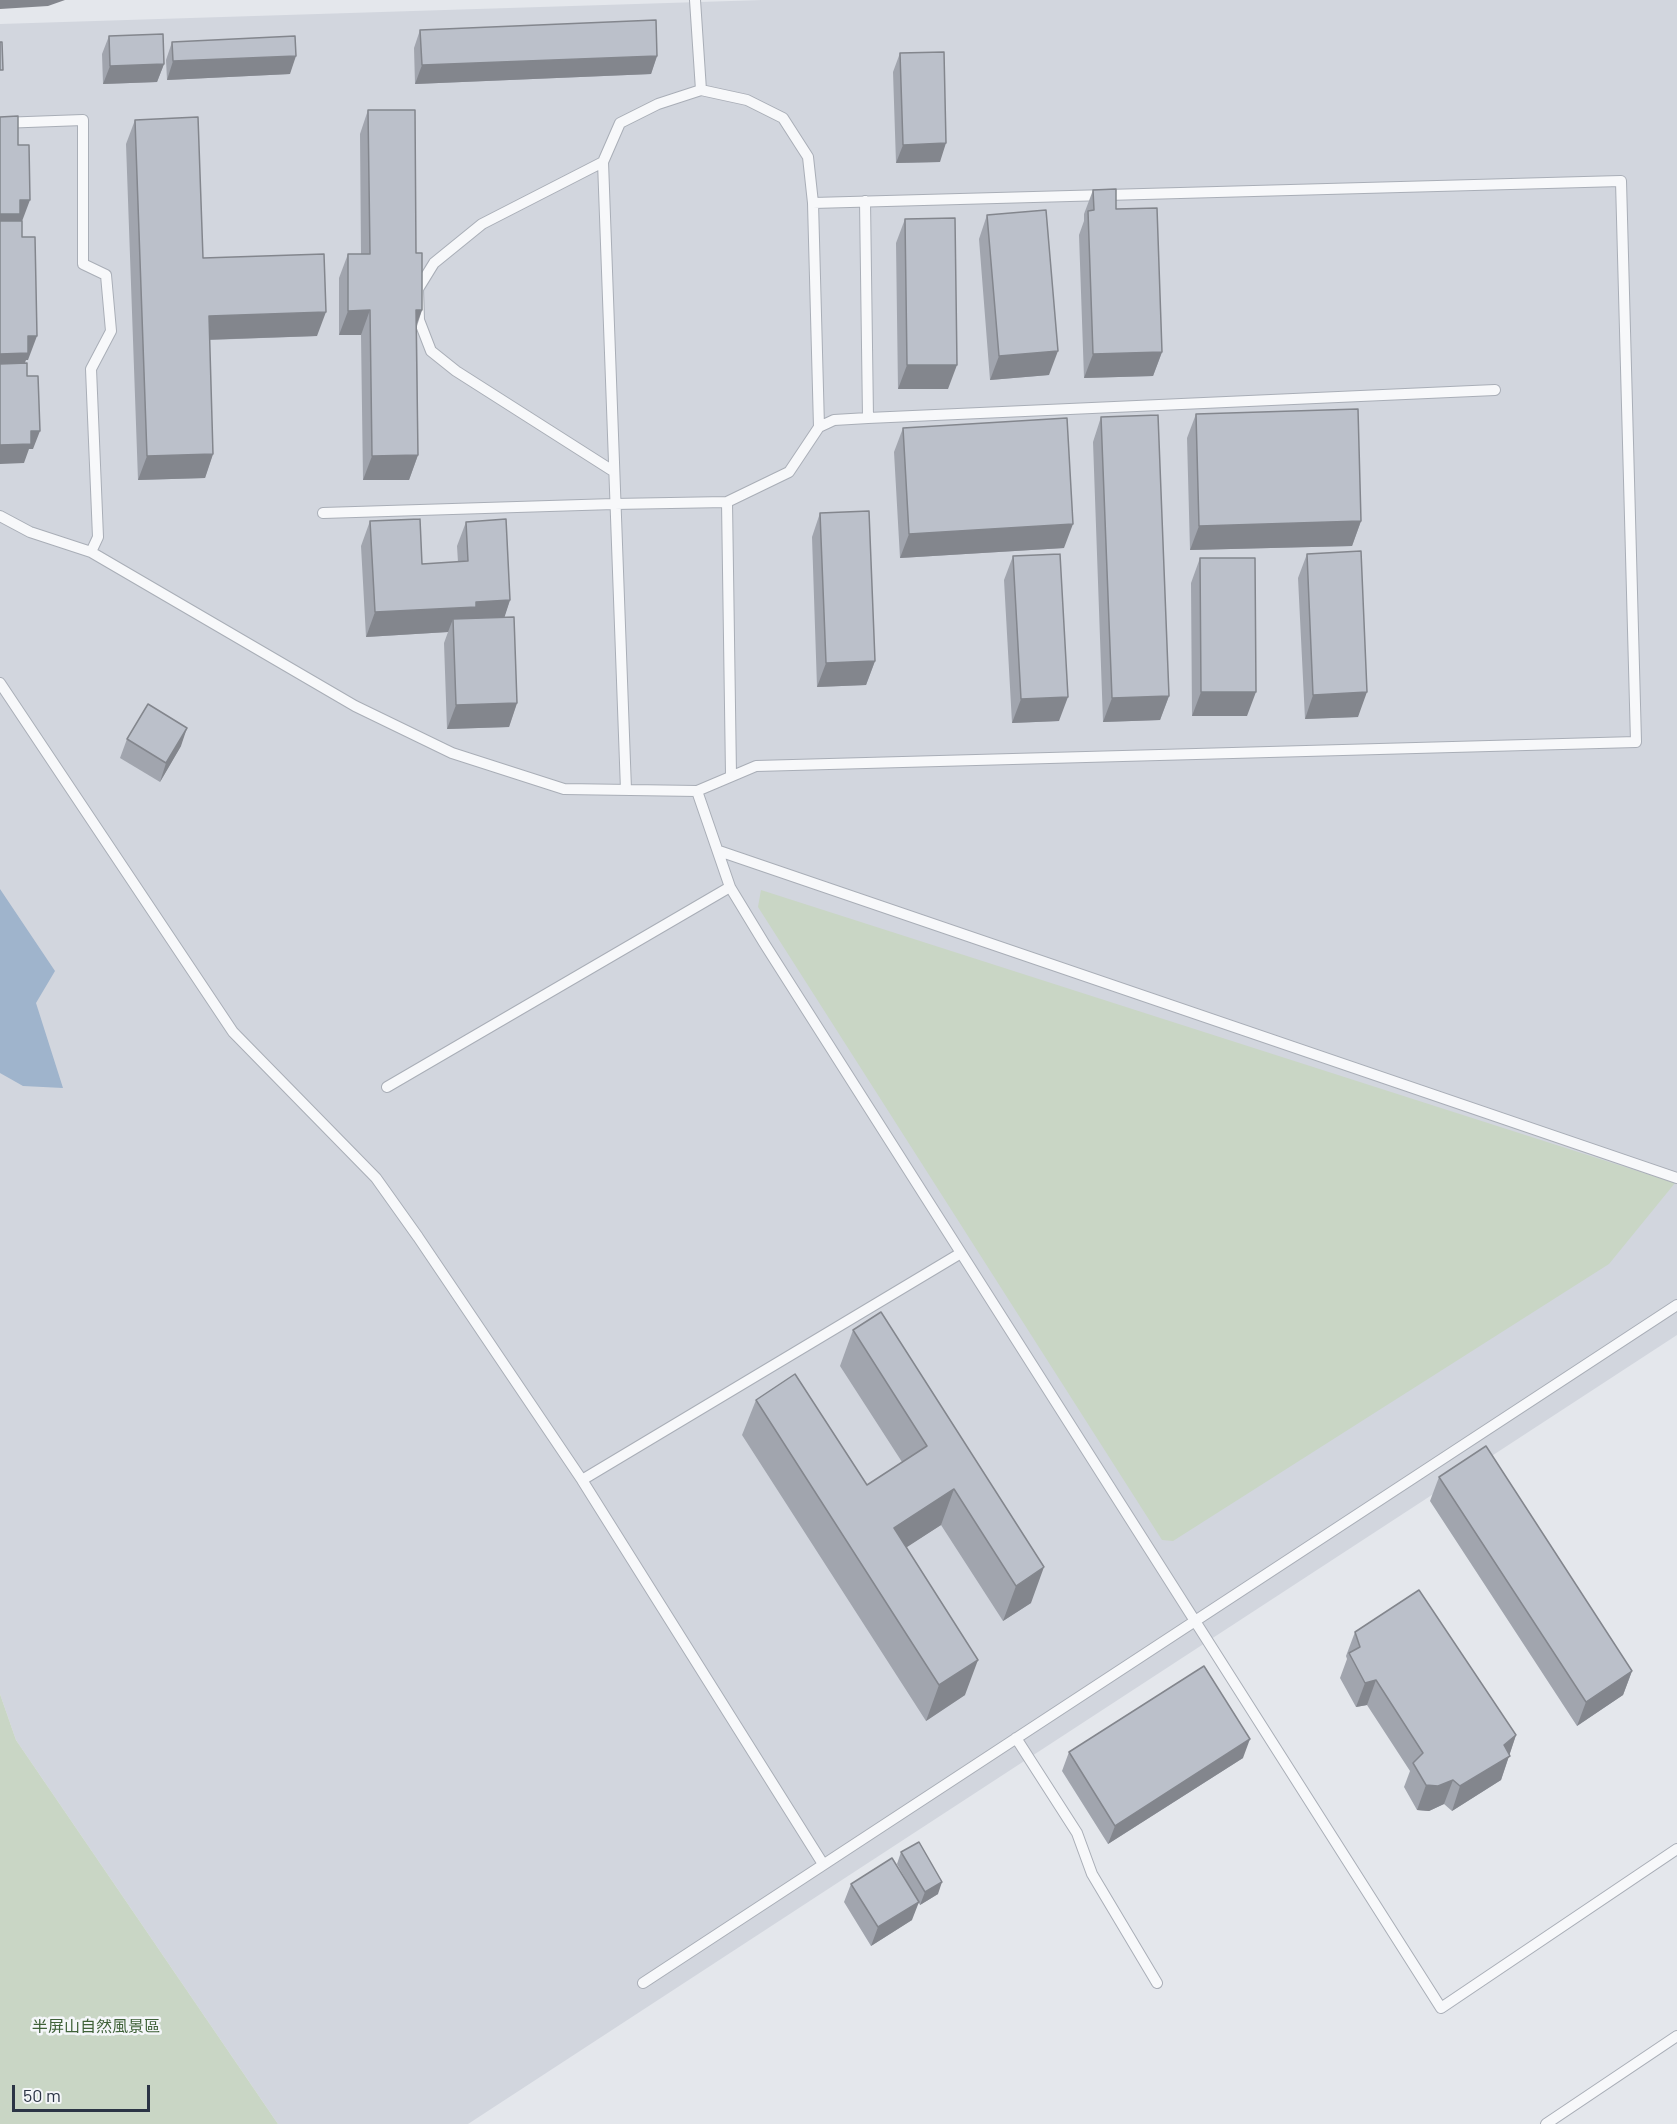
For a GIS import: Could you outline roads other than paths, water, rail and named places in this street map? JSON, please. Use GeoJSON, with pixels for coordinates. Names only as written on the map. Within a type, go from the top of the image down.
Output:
{"type":"FeatureCollection","features":[{"type":"Feature","properties":{"kind":"lane"},"geometry":{"type":"LineString","coordinates":[[695,0],[701,90]]}},
{"type":"Feature","properties":{"kind":"lane"},"geometry":{"type":"LineString","coordinates":[[626,790],[603,162],[621,123],[658,104],[701,90],[747,100],[783,118],[808,157],[813,203],[819,427]]}},
{"type":"Feature","properties":{"kind":"lane"},"geometry":{"type":"LineString","coordinates":[[0,123],[84,120],[83,264],[106,275],[111,331],[91,369],[98,537],[91,552]]}},
{"type":"Feature","properties":{"kind":"lane"},"geometry":{"type":"LineString","coordinates":[[603,162],[482,224],[434,263],[418,289],[419,320],[431,351],[456,371],[613,471]]}},
{"type":"Feature","properties":{"kind":"lane"},"geometry":{"type":"LineString","coordinates":[[0,516],[30,532],[91,552],[355,706],[452,753],[564,789],[697,791],[730,775],[756,766],[1636,742],[1621,181],[813,203]]}},
{"type":"Feature","properties":{"kind":"lane"},"geometry":{"type":"LineString","coordinates":[[864,201],[868,418]]}},
{"type":"Feature","properties":{"kind":"lane"},"geometry":{"type":"LineString","coordinates":[[323,513],[727,502],[789,472],[819,427],[834,420],[1495,390]]}},
{"type":"Feature","properties":{"kind":"lane"},"geometry":{"type":"LineString","coordinates":[[727,502],[730,775]]}},
{"type":"Feature","properties":{"kind":"lane"},"geometry":{"type":"LineString","coordinates":[[0,683],[233,1032],[376,1178],[425,1247],[582,1480],[823,1864]]}},
{"type":"Feature","properties":{"kind":"lane"},"geometry":{"type":"LineString","coordinates":[[697,791],[730,887],[764,943],[1441,2008],[1677,1849]]}},
{"type":"Feature","properties":{"kind":"lane"},"geometry":{"type":"LineString","coordinates":[[719,851],[1677,1178]]}},
{"type":"Feature","properties":{"kind":"lane"},"geometry":{"type":"LineString","coordinates":[[387,1087],[730,887]]}},
{"type":"Feature","properties":{"kind":"lane"},"geometry":{"type":"LineString","coordinates":[[582,1480],[962,1253]]}},
{"type":"Feature","properties":{"kind":"lane"},"geometry":{"type":"LineString","coordinates":[[643,1983],[1677,1305]]}},
{"type":"Feature","properties":{"kind":"lane"},"geometry":{"type":"LineString","coordinates":[[1016,1738],[1077,1833],[1092,1874],[1157,1983]]}},
{"type":"Feature","properties":{"kind":"lane"},"geometry":{"type":"LineString","coordinates":[[1546,2124],[1677,2036]]}},
{"type":"Feature","properties":{"kind":"water"},"geometry":{"type":"Polygon","coordinates":[[[0,889],[55,971],[36,1003],[63,1088],[23,1086],[0,1073],[0,889]]]}},
{"type":"Feature","properties":{"kind":"park label","name":"半屏山自然風景區"},"geometry":{"type":"Point","coordinates":[96,2027]}}]}
